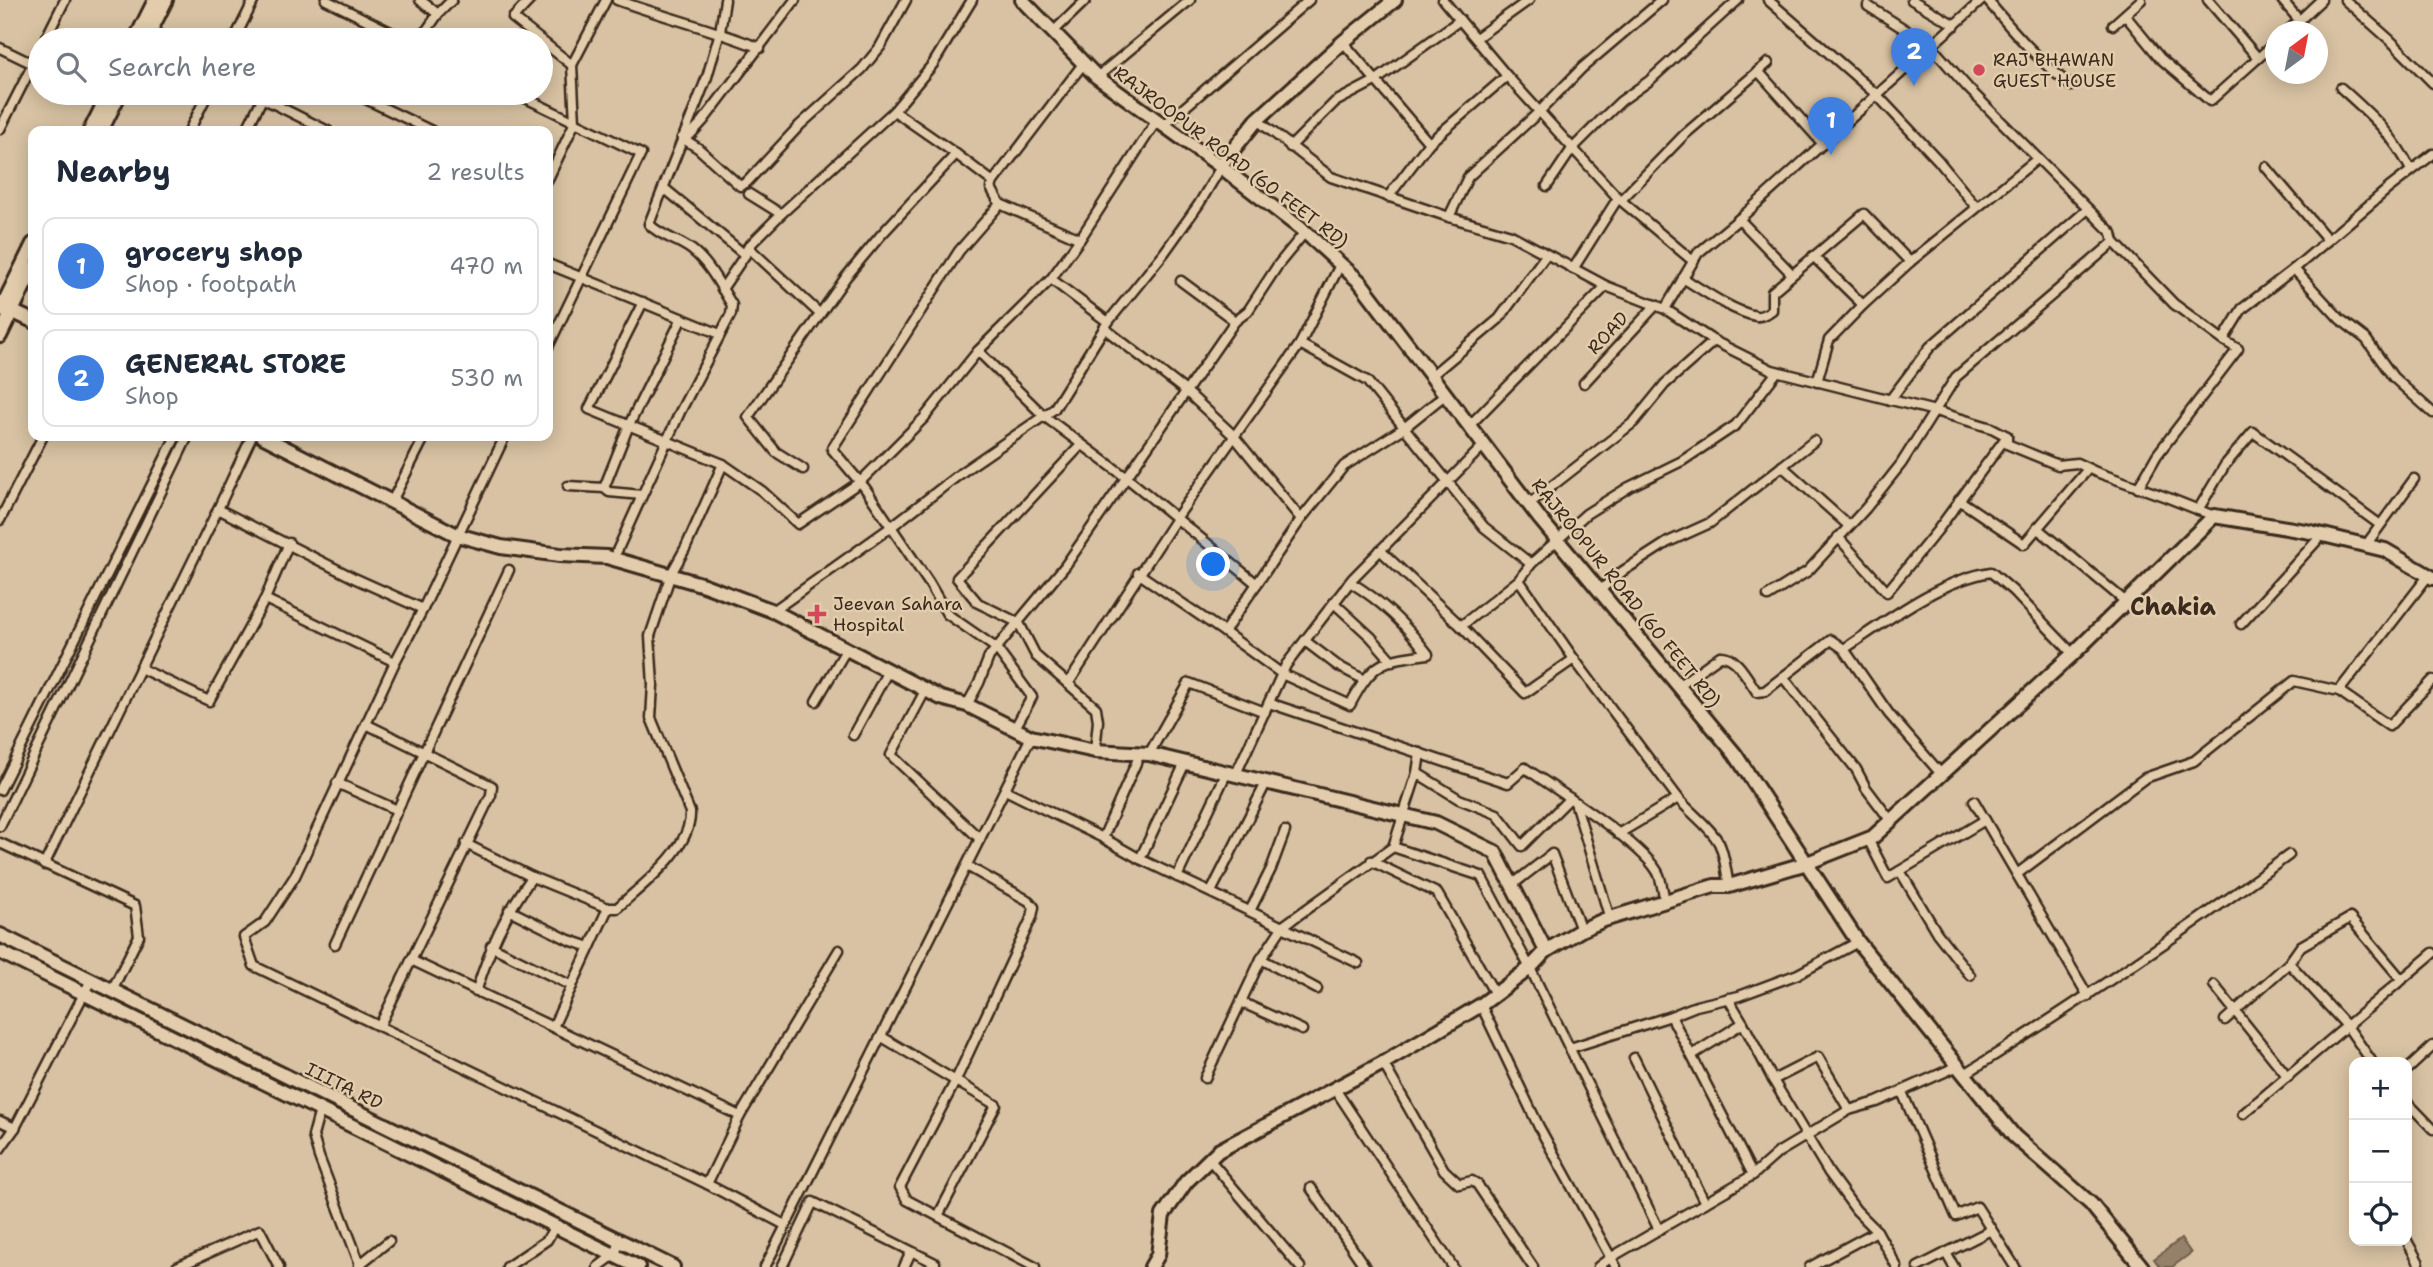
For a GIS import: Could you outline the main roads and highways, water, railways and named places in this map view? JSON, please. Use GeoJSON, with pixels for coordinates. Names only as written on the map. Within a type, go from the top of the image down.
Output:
{"type":"FeatureCollection","features":[{"type":"Feature","properties":{"kind":"place","name":"RAJ BHAWAN GUEST HOUSE"},"geometry":{"type":"Point","coordinates":[1979,70]}},
{"type":"Feature","properties":{"kind":"place","name":"GENERAL STORE"},"geometry":{"type":"Point","coordinates":[1914,86]}},
{"type":"Feature","properties":{"kind":"place","name":"grocery shop"},"geometry":{"type":"Point","coordinates":[1831,155]}},
{"type":"Feature","properties":{"kind":"place","name":"Jeevan Sahara Hospital"},"geometry":{"type":"Point","coordinates":[817,614]}},
{"type":"Feature","properties":{"kind":"district","name":"Chakia"},"geometry":{"type":"Point","coordinates":[2173,607]}}]}
